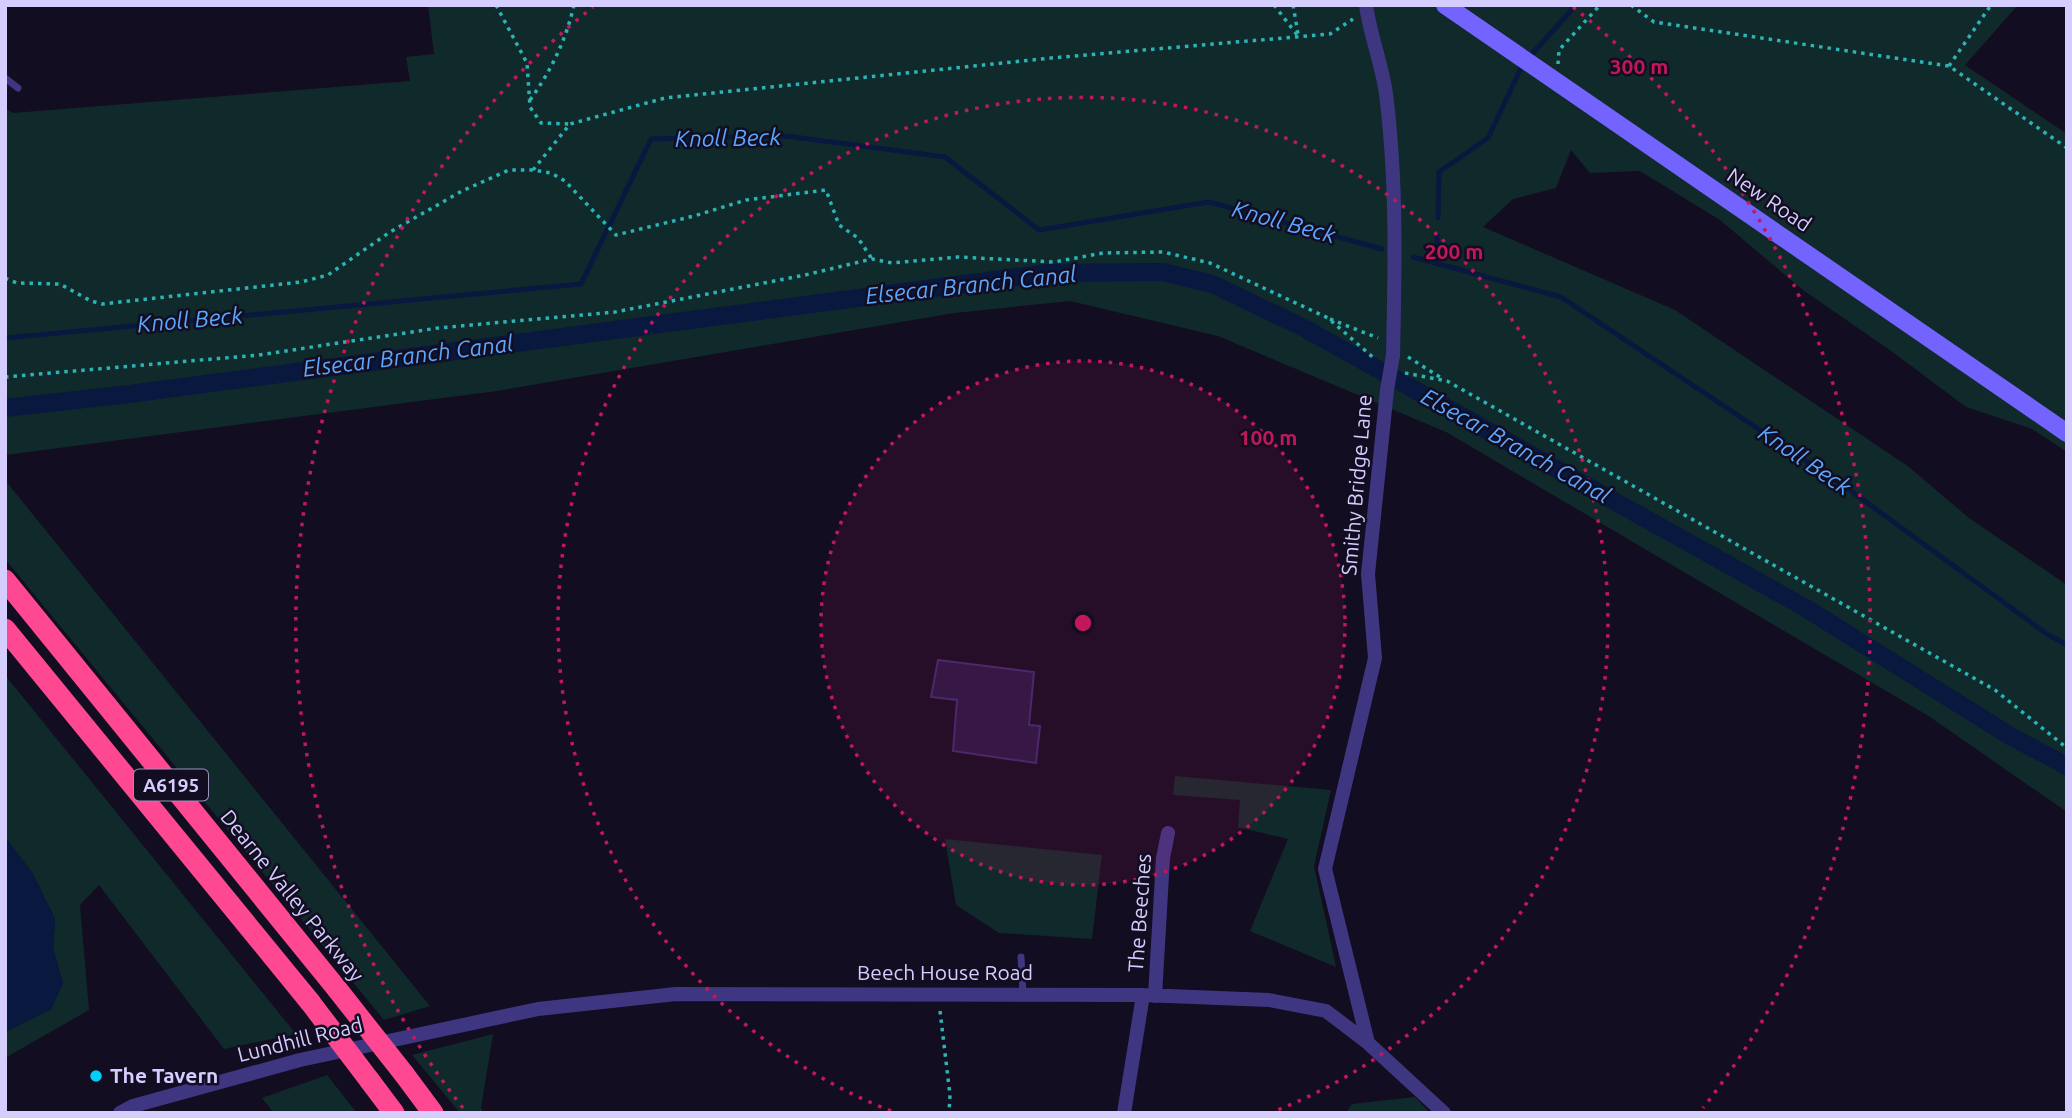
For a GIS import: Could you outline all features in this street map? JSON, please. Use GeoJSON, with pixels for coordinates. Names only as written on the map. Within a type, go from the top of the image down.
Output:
{"type":"FeatureCollection","features":[{"type":"Feature","properties":{"kind":"highway","name":"Dearne Valley Parkway"},"geometry":{"type":"LineString","coordinates":[[5,580],[337,989],[433,1113]]}},
{"type":"Feature","properties":{"kind":"highway","name":"A6195"},"geometry":{"type":"LineString","coordinates":[[5,629],[310,1002],[394,1113]]}},
{"type":"Feature","properties":{"kind":"main road","name":"New Road"},"geometry":{"type":"LineString","coordinates":[[1445,5],[2067,433]]}},
{"type":"Feature","properties":{"kind":"street","name":"Smithy Bridge Lane"},"geometry":{"type":"LineString","coordinates":[[1366,8],[1385,91],[1395,213],[1387,390],[1368,574],[1376,658],[1325,869],[1368,1044]]}},
{"type":"Feature","properties":{"kind":"street","name":"The Beeches"},"geometry":{"type":"LineString","coordinates":[[1124,1113],[1149,995],[1168,833]]}},
{"type":"Feature","properties":{"kind":"street","name":"Beech House Road"},"geometry":{"type":"LineString","coordinates":[[411,1036],[538,1009],[676,994],[1149,995],[1269,1000],[1326,1011],[1368,1044],[1444,1113]]}},
{"type":"Feature","properties":{"kind":"street","name":"Lundhill Road"},"geometry":{"type":"LineString","coordinates":[[121,1113],[133,1106],[153,1107],[300,1060],[411,1036]]}},
{"type":"Feature","properties":{"kind":"lane"},"geometry":{"type":"LineString","coordinates":[[5,78],[18,88]]}},
{"type":"Feature","properties":{"kind":"lane"},"geometry":{"type":"LineString","coordinates":[[1021,957],[1023,994]]}},
{"type":"Feature","properties":{"kind":"path"},"geometry":{"type":"LineString","coordinates":[[496,5],[527,63],[530,107],[541,123],[570,124],[665,98],[1051,58],[1330,34],[1366,8]]}},
{"type":"Feature","properties":{"kind":"path"},"geometry":{"type":"LineString","coordinates":[[530,100],[545,79],[568,33],[574,5]]}},
{"type":"Feature","properties":{"kind":"path"},"geometry":{"type":"LineString","coordinates":[[1274,5],[1298,36]]}},
{"type":"Feature","properties":{"kind":"path"},"geometry":{"type":"LineString","coordinates":[[1293,5],[1298,36]]}},
{"type":"Feature","properties":{"kind":"path"},"geometry":{"type":"LineString","coordinates":[[1557,82],[1559,50],[1600,5]]}},
{"type":"Feature","properties":{"kind":"path"},"geometry":{"type":"LineString","coordinates":[[1631,5],[1654,22],[1949,66],[2067,148]]}},
{"type":"Feature","properties":{"kind":"path"},"geometry":{"type":"LineString","coordinates":[[1949,66],[1992,5]]}},
{"type":"Feature","properties":{"kind":"path"},"geometry":{"type":"LineString","coordinates":[[533,170],[570,124]]}},
{"type":"Feature","properties":{"kind":"path"},"geometry":{"type":"LineString","coordinates":[[5,278],[17,283],[61,284],[91,301],[102,304],[301,282],[328,275],[390,232],[462,191],[509,170],[551,173],[565,181],[616,235],[746,200],[826,190],[839,225],[858,238],[872,259]]}},
{"type":"Feature","properties":{"kind":"path"},"geometry":{"type":"LineString","coordinates":[[5,377],[259,355],[438,328],[615,312],[805,275],[872,259],[892,263],[958,257],[1054,262],[1103,253],[1163,252],[1210,263],[1297,303],[1328,318],[1371,358],[1387,359]]}},
{"type":"Feature","properties":{"kind":"path"},"geometry":{"type":"LineString","coordinates":[[1400,373],[1447,381],[1459,387],[1995,690],[2067,748]]}},
{"type":"Feature","properties":{"kind":"path"},"geometry":{"type":"LineString","coordinates":[[938,994],[950,1095],[949,1113]]}},
{"type":"Feature","properties":{"kind":"green space"},"geometry":{"type":"Polygon","coordinates":[[[428,5],[2018,5],[1965,65],[2067,134],[2067,452],[2032,429],[1966,407],[1803,290],[1720,220],[1640,171],[1590,173],[1571,150],[1556,188],[1513,199],[1483,227],[1675,310],[1909,467],[1969,518],[2067,585],[2067,812],[1927,715],[1446,432],[1218,336],[1070,301],[954,313],[497,391],[5,455],[5,108],[13,113],[410,81],[406,57],[434,54],[428,5]]]}},
{"type":"Feature","properties":{"kind":"green space"},"geometry":{"type":"Polygon","coordinates":[[[5,480],[430,1006],[384,1020],[5,559],[5,480]]]}},
{"type":"Feature","properties":{"kind":"green space"},"geometry":{"type":"Polygon","coordinates":[[[5,675],[296,1034],[224,1049],[99,885],[80,905],[89,1010],[5,1058],[5,1032],[51,1009],[63,983],[53,949],[55,919],[33,874],[5,837],[5,675]]]}},
{"type":"Feature","properties":{"kind":"green space"},"geometry":{"type":"Polygon","coordinates":[[[1175,776],[1331,790],[1314,866],[1336,967],[1250,931],[1288,839],[1238,827],[1240,800],[1173,795],[1175,776]]]}},
{"type":"Feature","properties":{"kind":"green space"},"geometry":{"type":"Polygon","coordinates":[[[945,839],[1102,855],[1092,939],[999,933],[956,905],[945,839]]]}},
{"type":"Feature","properties":{"kind":"green space"},"geometry":{"type":"Polygon","coordinates":[[[493,1034],[481,1108],[484,1113],[460,1113],[412,1055],[493,1034]]]}},
{"type":"Feature","properties":{"kind":"green space"},"geometry":{"type":"Polygon","coordinates":[[[327,1075],[357,1113],[274,1113],[262,1098],[327,1075]]]}},
{"type":"Feature","properties":{"kind":"green space"},"geometry":{"type":"Polygon","coordinates":[[[1415,1097],[1430,1113],[1346,1113],[1352,1104],[1415,1097]]]}},
{"type":"Feature","properties":{"kind":"water"},"geometry":{"type":"Polygon","coordinates":[[[5,837],[33,874],[55,920],[53,949],[63,983],[51,1009],[5,1032],[5,837]]]}},
{"type":"Feature","properties":{"kind":"building"},"geometry":{"type":"Polygon","coordinates":[[[938,660],[1034,672],[1029,725],[1040,726],[1036,763],[953,751],[957,700],[931,697],[938,660]]]}},
{"type":"Feature","properties":{"kind":"waterway"},"geometry":{"type":"LineString","coordinates":[[1438,218],[1439,172],[1488,138],[1523,64],[1576,5]]}},
{"type":"Feature","properties":{"kind":"waterway","name":"Knoll Beck"},"geometry":{"type":"LineString","coordinates":[[5,338],[581,284],[651,139],[786,136],[945,157],[1039,230],[1209,202],[1382,249]]}},
{"type":"Feature","properties":{"kind":"waterway"},"geometry":{"type":"LineString","coordinates":[[1437,236],[1437,264]]}},
{"type":"Feature","properties":{"kind":"waterway","name":"Knoll Beck"},"geometry":{"type":"LineString","coordinates":[[1413,257],[1561,297],[1851,491],[2047,634],[2067,645]]}},
{"type":"Feature","properties":{"kind":"waterway","name":"Elsecar Branch Canal"},"geometry":{"type":"LineString","coordinates":[[5,408],[1048,273],[1163,272],[1212,284],[1304,328],[1804,607],[2010,736],[2067,766]]}},
{"type":"Feature","properties":{"kind":"place","name":"The Tavern"},"geometry":{"type":"Point","coordinates":[96,1076]}}]}
